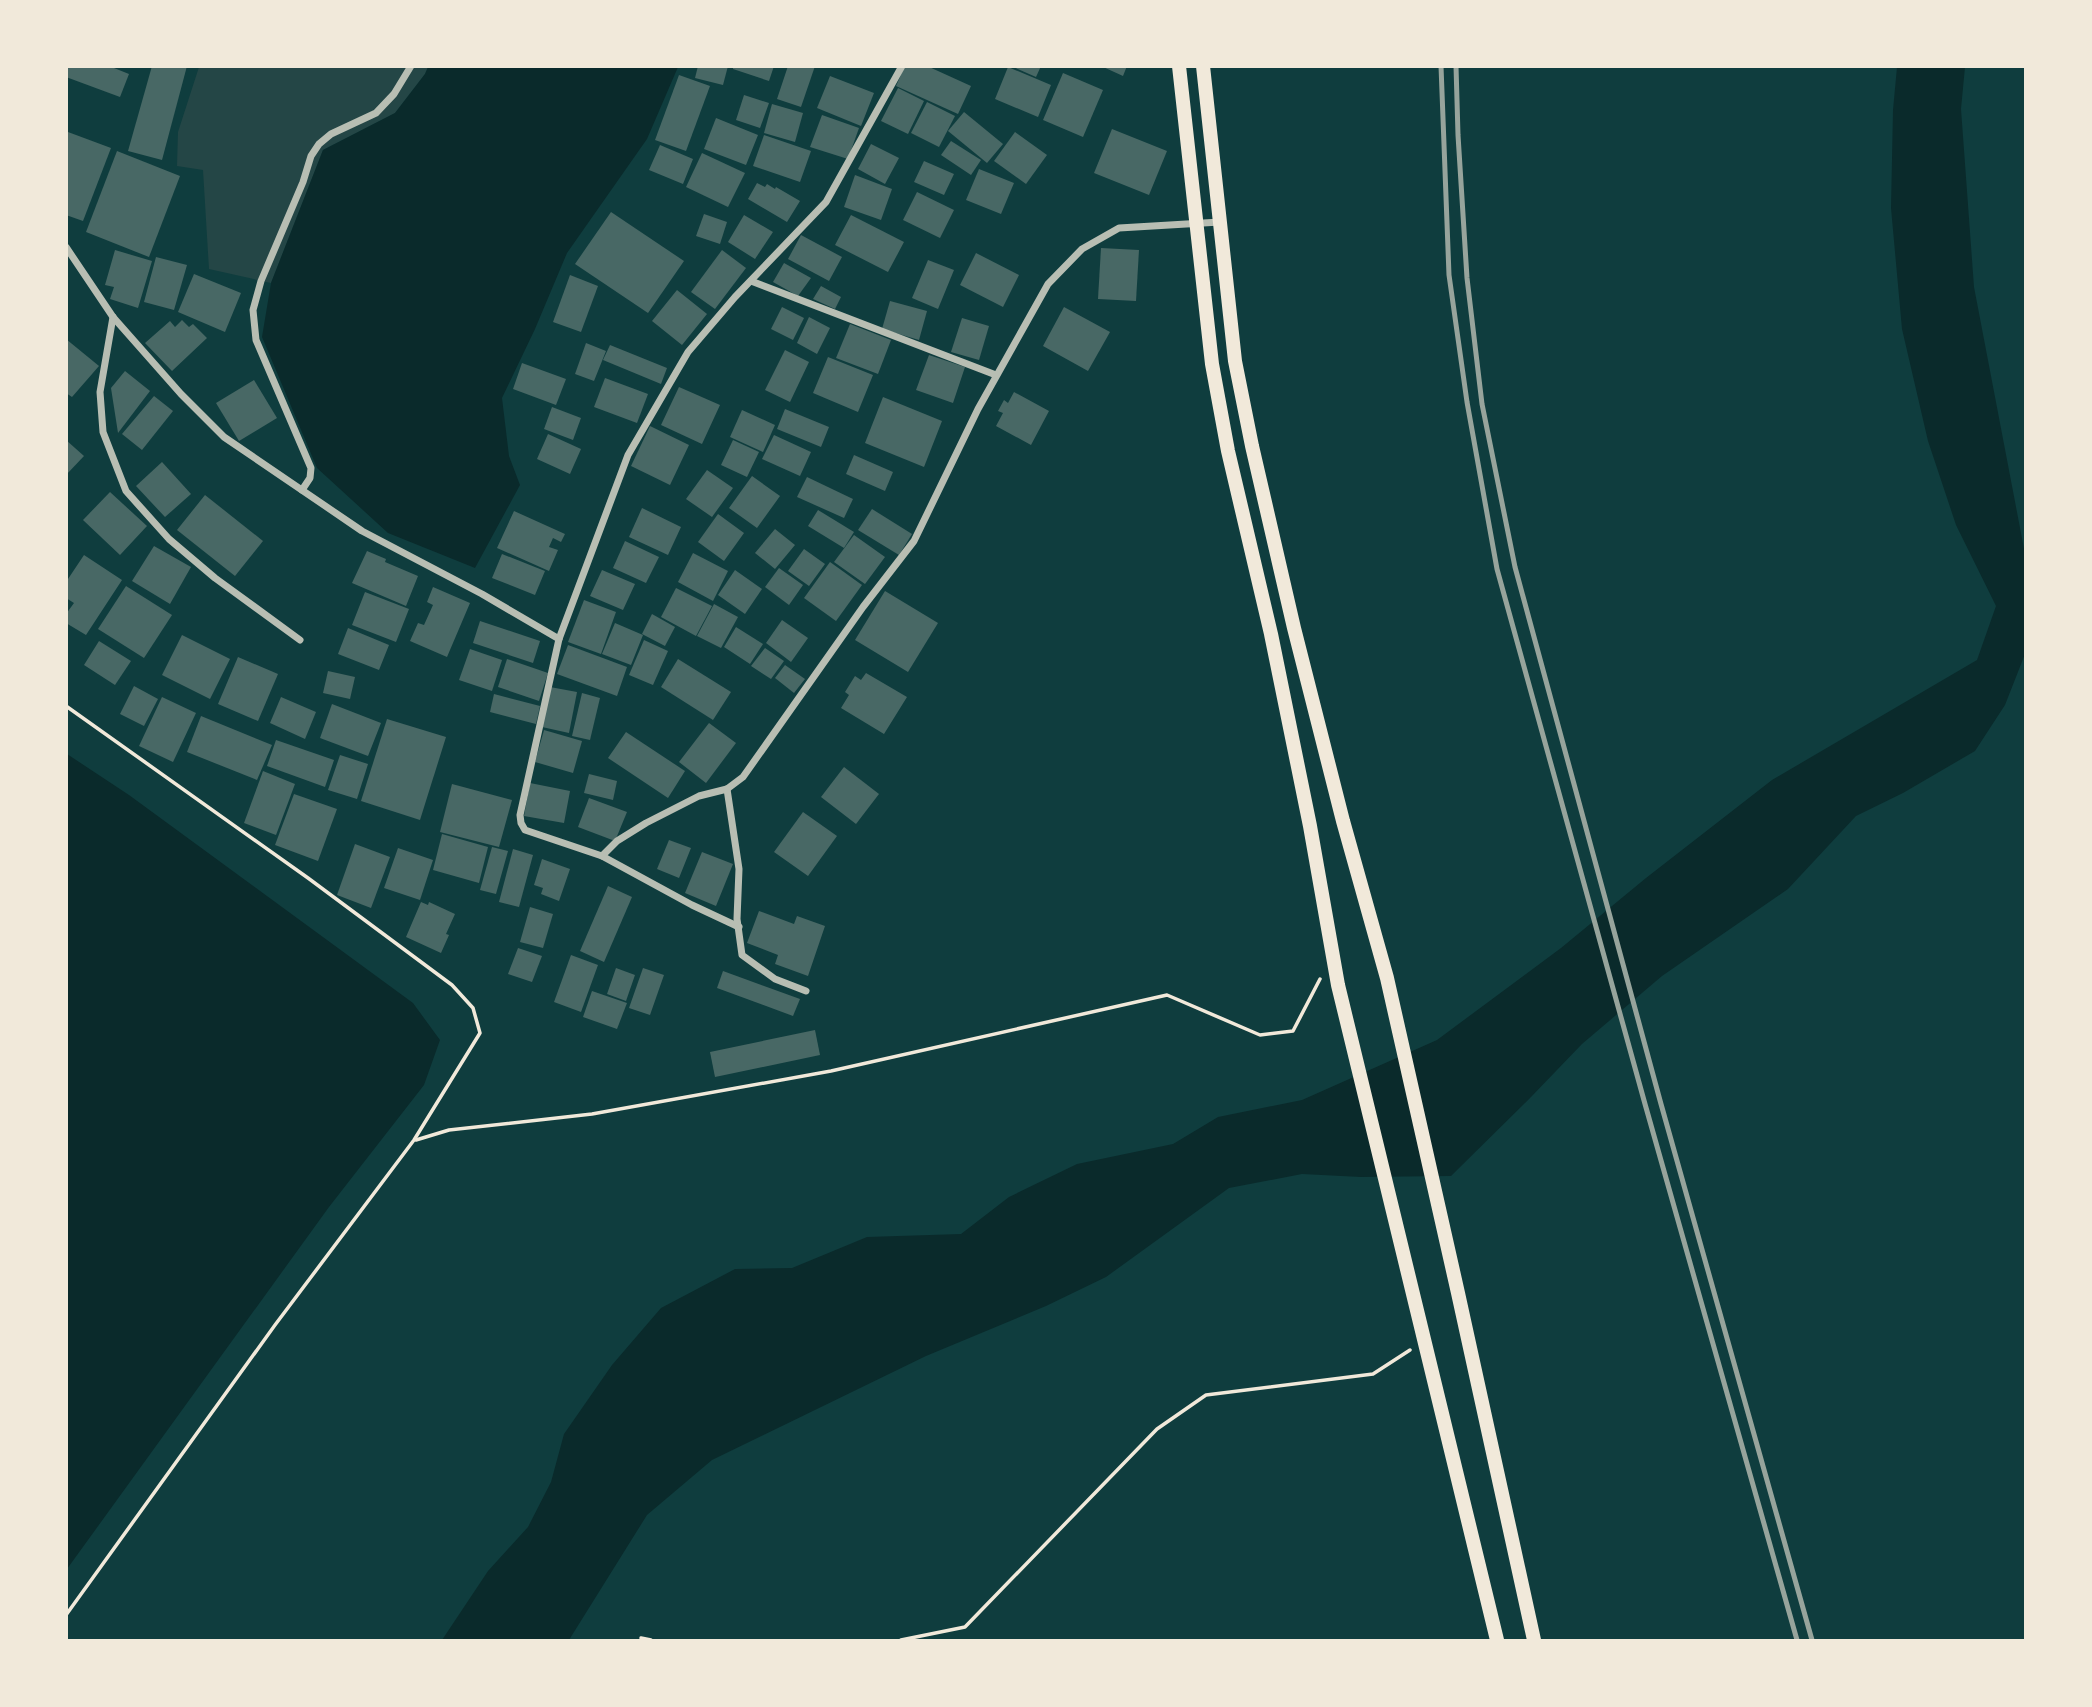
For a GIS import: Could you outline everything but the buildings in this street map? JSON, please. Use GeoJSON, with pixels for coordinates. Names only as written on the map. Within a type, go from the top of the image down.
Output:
{"type":"FeatureCollection","features":[{"type":"Feature","properties":{"kind":"highway"},"geometry":{"type":"LineString","coordinates":[[1179,66],[1212,364],[1234,477],[1271,634],[1310,826],[1338,985],[1497,1640]]}},
{"type":"Feature","properties":{"kind":"highway"},"geometry":{"type":"LineString","coordinates":[[1203,66],[1235,361],[1266,512],[1343,821],[1387,978],[1534,1640]]}},
{"type":"Feature","properties":{"kind":"street"},"geometry":{"type":"LineString","coordinates":[[302,489],[310,478],[311,468],[256,340],[253,310],[261,281],[303,182],[311,156],[319,144],[331,134],[376,114],[394,94],[411,66]]}},
{"type":"Feature","properties":{"kind":"street"},"geometry":{"type":"LineString","coordinates":[[738,927],[602,856],[525,830],[520,815],[559,639],[628,455],[688,352],[826,202],[902,66]]}},
{"type":"Feature","properties":{"kind":"street"},"geometry":{"type":"LineString","coordinates":[[602,856],[617,841],[646,823],[699,796],[727,789],[743,777],[863,607],[914,541],[978,409],[1048,284],[1082,249],[1119,228],[1220,222]]}},
{"type":"Feature","properties":{"kind":"street"},"geometry":{"type":"LineString","coordinates":[[66,247],[113,317],[181,394],[224,437],[362,531],[482,594],[559,639]]}},
{"type":"Feature","properties":{"kind":"street"},"geometry":{"type":"LineString","coordinates":[[751,281],[996,375]]}},
{"type":"Feature","properties":{"kind":"street"},"geometry":{"type":"LineString","coordinates":[[113,317],[100,392],[103,432],[126,491],[169,539],[215,579],[300,640]]}},
{"type":"Feature","properties":{"kind":"street"},"geometry":{"type":"LineString","coordinates":[[727,789],[739,869],[738,927],[742,955],[775,979],[806,990]]}},
{"type":"Feature","properties":{"kind":"path"},"geometry":{"type":"LineString","coordinates":[[66,706],[452,985],[473,1008],[481,1033],[414,1140],[275,1325],[66,1615]]}},
{"type":"Feature","properties":{"kind":"path"},"geometry":{"type":"LineString","coordinates":[[414,1140],[449,1130],[592,1114],[831,1071],[1167,995],[1260,1035],[1293,1031],[1333,954]]}},
{"type":"Feature","properties":{"kind":"path"},"geometry":{"type":"LineString","coordinates":[[901,1640],[965,1627],[1157,1429],[1206,1395],[1373,1374],[1424,1342]]}},
{"type":"Feature","properties":{"kind":"path"},"geometry":{"type":"LineString","coordinates":[[641,1638],[651,1640]]}},
{"type":"Feature","properties":{"kind":"shaded area"},"geometry":{"type":"Polygon","coordinates":[[[199,67],[428,67],[395,113],[323,150],[271,283],[209,269],[203,170],[177,166],[178,132],[199,67]]]}},
{"type":"Feature","properties":{"kind":"shaded area"},"geometry":{"type":"Polygon","coordinates":[[[428,67],[678,67],[647,139],[567,253],[502,398],[509,456],[520,485],[475,568],[388,533],[317,468],[262,337],[271,283],[323,150],[395,113],[428,67]]]}},
{"type":"Feature","properties":{"kind":"shaded area"},"geometry":{"type":"Polygon","coordinates":[[[1897,67],[1965,67],[1961,109],[1974,287],[2025,554],[2025,654],[2005,705],[1975,751],[1903,793],[1856,816],[1788,889],[1662,976],[1582,1044],[1451,1176],[1361,1177],[1302,1174],[1229,1188],[1106,1277],[1046,1306],[926,1356],[712,1460],[647,1515],[569,1640],[442,1640],[488,1571],[528,1527],[551,1482],[564,1434],[612,1365],[661,1308],[735,1269],[792,1268],[867,1237],[961,1234],[1009,1197],[1077,1164],[1173,1144],[1218,1117],[1302,1100],[1437,1040],[1561,948],[1772,780],[1977,660],[1996,606],[1956,525],[1928,441],[1902,329],[1891,208],[1893,110],[1897,67]]]}},
{"type":"Feature","properties":{"kind":"shaded area"},"geometry":{"type":"Polygon","coordinates":[[[67,754],[129,795],[413,1003],[440,1040],[424,1085],[329,1207],[67,1569],[67,754]]]}},
{"type":"Feature","properties":{"kind":"railway"},"geometry":{"type":"LineString","coordinates":[[1441,66],[1449,275],[1467,402],[1497,569],[1797,1640]]}},
{"type":"Feature","properties":{"kind":"railway"},"geometry":{"type":"LineString","coordinates":[[1456,66],[1467,278],[1482,404],[1515,567],[1661,1104],[1812,1640]]}}]}
